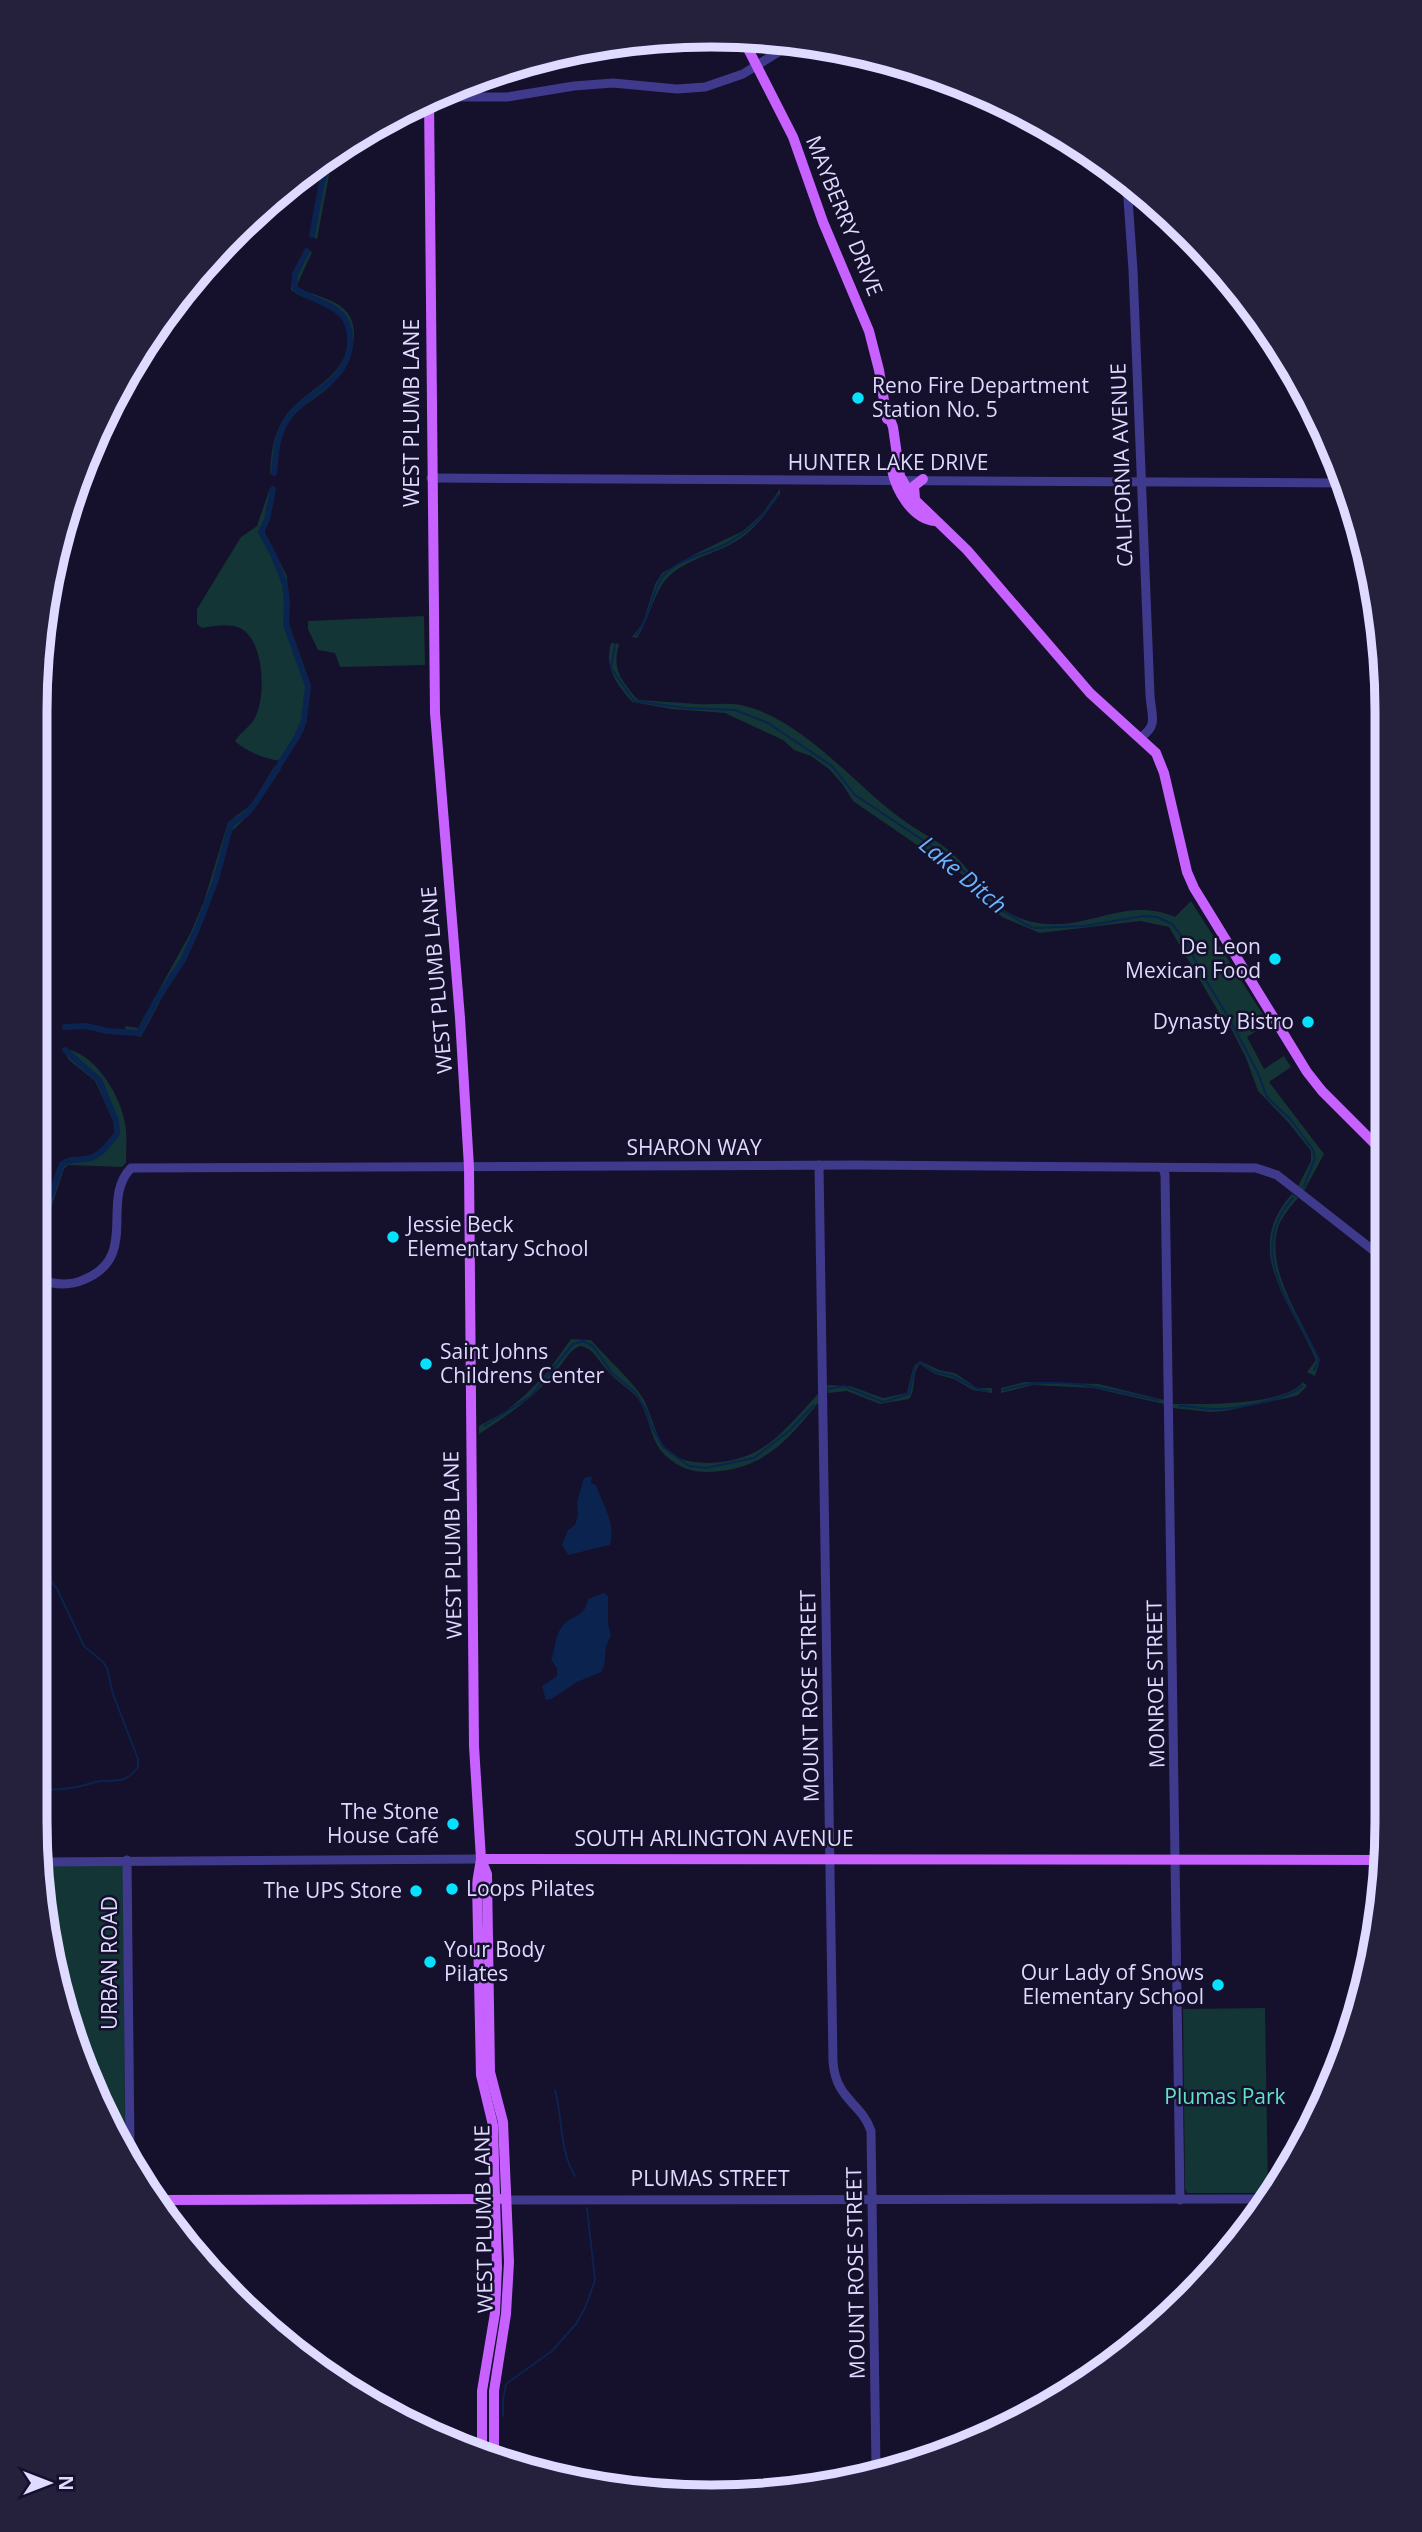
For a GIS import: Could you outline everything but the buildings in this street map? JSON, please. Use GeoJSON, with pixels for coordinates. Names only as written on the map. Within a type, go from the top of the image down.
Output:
{"type":"FeatureCollection","features":[{"type":"Feature","properties":{"kind":"main road","name":"MAYBERRY DRIVE"},"geometry":{"type":"LineString","coordinates":[[748,49],[793,137],[818,211],[869,331],[888,414],[900,494],[926,519],[935,521]]}},
{"type":"Feature","properties":{"kind":"main road","name":"WEST PLUMB LANE"},"geometry":{"type":"LineString","coordinates":[[430,110],[435,726],[461,1028],[469,1167],[474,1757],[481,1859],[477,1884],[481,2075],[493,2125],[508,2301],[494,2390],[494,2448]]}},
{"type":"Feature","properties":{"kind":"main road"},"geometry":{"type":"LineString","coordinates":[[916,501],[913,496],[914,486],[923,479]]}},
{"type":"Feature","properties":{"kind":"main road","name":"MAYBERRY DRIVE"},"geometry":{"type":"LineString","coordinates":[[898,480],[935,521],[967,550],[1090,693],[1156,753],[1164,773],[1187,872],[1198,895],[1307,1072],[1375,1144]]}},
{"type":"Feature","properties":{"kind":"main road","name":"SOUTH ARLINGTON AVENUE"},"geometry":{"type":"LineString","coordinates":[[481,1859],[1373,1860]]}},
{"type":"Feature","properties":{"kind":"main road","name":"WEST PLUMB LANE"},"geometry":{"type":"LineString","coordinates":[[482,2444],[482,2391],[496,2300],[501,2199]]}},
{"type":"Feature","properties":{"kind":"main road","name":"PLUMAS STREET"},"geometry":{"type":"LineString","coordinates":[[166,2200],[501,2199]]}},
{"type":"Feature","properties":{"kind":"street"},"geometry":{"type":"LineString","coordinates":[[458,98],[507,97],[574,86],[613,83],[692,89],[719,84],[757,66],[780,51]]}},
{"type":"Feature","properties":{"kind":"street","name":"CALIFORNIA AVENUE"},"geometry":{"type":"LineString","coordinates":[[1127,194],[1133,270],[1153,722],[1150,731],[1141,737]]}},
{"type":"Feature","properties":{"kind":"street","name":"HUNTER LAKE DRIVE"},"geometry":{"type":"LineString","coordinates":[[431,478],[1334,483]]}},
{"type":"Feature","properties":{"kind":"street","name":"SHARON WAY"},"geometry":{"type":"LineString","coordinates":[[47,1281],[62,1284],[81,1281],[99,1271],[114,1250],[118,1233],[119,1188],[131,1168],[819,1165],[1258,1168],[1276,1175],[1375,1251]]}},
{"type":"Feature","properties":{"kind":"street","name":"MOUNT ROSE STREET"},"geometry":{"type":"LineString","coordinates":[[819,1165],[834,2069],[840,2090],[869,2126],[876,2464]]}},
{"type":"Feature","properties":{"kind":"street","name":"MONROE STREET"},"geometry":{"type":"LineString","coordinates":[[1163,1168],[1180,2200]]}},
{"type":"Feature","properties":{"kind":"street","name":"SOUTH ARLINGTON AVENUE"},"geometry":{"type":"LineString","coordinates":[[49,1861],[481,1859]]}},
{"type":"Feature","properties":{"kind":"street","name":"URBAN ROAD"},"geometry":{"type":"LineString","coordinates":[[127,1860],[130,2141]]}},
{"type":"Feature","properties":{"kind":"street","name":"PLUMAS STREET"},"geometry":{"type":"LineString","coordinates":[[501,2199],[1257,2199]]}},
{"type":"Feature","properties":{"kind":"green space"},"geometry":{"type":"Polygon","coordinates":[[[331,167],[317,239],[311,236],[324,172],[331,167]]]}},
{"type":"Feature","properties":{"kind":"green space"},"geometry":{"type":"Polygon","coordinates":[[[306,249],[312,252],[298,288],[331,301],[347,312],[352,321],[354,341],[347,362],[336,379],[288,423],[280,444],[277,474],[270,474],[273,444],[281,423],[294,407],[335,371],[347,348],[348,333],[341,316],[291,290],[292,276],[306,249]]]}},
{"type":"Feature","properties":{"kind":"green space"},"geometry":{"type":"Polygon","coordinates":[[[270,488],[275,488],[264,526],[265,533],[287,576],[289,624],[311,686],[304,730],[283,761],[258,755],[235,741],[253,721],[260,700],[261,672],[255,645],[248,635],[236,626],[202,628],[197,624],[197,609],[241,537],[257,526],[270,488]]]}},
{"type":"Feature","properties":{"kind":"green space"},"geometry":{"type":"Polygon","coordinates":[[[780,489],[780,494],[768,510],[745,535],[669,576],[637,638],[632,637],[643,623],[655,584],[662,573],[743,531],[762,514],[780,489]]]}},
{"type":"Feature","properties":{"kind":"green space"},"geometry":{"type":"Polygon","coordinates":[[[424,616],[425,665],[340,667],[335,653],[318,650],[308,629],[308,621],[424,616]]]}},
{"type":"Feature","properties":{"kind":"green space"},"geometry":{"type":"Polygon","coordinates":[[[611,643],[619,644],[616,660],[619,673],[639,700],[745,706],[787,725],[807,738],[899,817],[952,853],[989,896],[1015,916],[1037,923],[1058,924],[1135,910],[1155,911],[1175,917],[1191,901],[1267,1021],[1266,1025],[1247,1037],[1264,1069],[1284,1056],[1291,1067],[1269,1082],[1324,1154],[1304,1191],[1298,1186],[1311,1161],[1311,1151],[1258,1091],[1246,1058],[1225,1016],[1221,1016],[1169,927],[1140,921],[1040,933],[1004,918],[982,903],[967,879],[949,863],[933,856],[853,801],[829,769],[811,756],[794,750],[783,740],[725,713],[672,709],[632,702],[610,668],[611,643]]]}},
{"type":"Feature","properties":{"kind":"green space"},"geometry":{"type":"Polygon","coordinates":[[[274,767],[281,769],[252,812],[231,832],[204,915],[141,1037],[126,1032],[125,1026],[138,1028],[191,932],[204,901],[228,822],[251,805],[274,767]]]}},
{"type":"Feature","properties":{"kind":"green space"},"geometry":{"type":"Polygon","coordinates":[[[62,1048],[86,1058],[106,1078],[124,1117],[126,1163],[122,1167],[68,1165],[64,1169],[47,1216],[47,1196],[59,1165],[96,1154],[110,1142],[116,1127],[95,1081],[69,1060],[62,1048]]]}},
{"type":"Feature","properties":{"kind":"green space"},"geometry":{"type":"Polygon","coordinates":[[[1292,1194],[1298,1198],[1279,1225],[1275,1241],[1276,1258],[1287,1294],[1320,1360],[1315,1376],[1307,1372],[1316,1360],[1284,1297],[1270,1257],[1270,1236],[1277,1215],[1292,1194]]]}},
{"type":"Feature","properties":{"kind":"green space"},"geometry":{"type":"Polygon","coordinates":[[[571,1339],[591,1340],[620,1370],[644,1400],[666,1449],[684,1460],[705,1463],[742,1458],[770,1443],[782,1433],[818,1394],[819,1402],[788,1438],[765,1456],[738,1468],[698,1472],[672,1461],[660,1450],[638,1399],[592,1352],[580,1346],[570,1353],[549,1380],[530,1397],[479,1434],[479,1426],[506,1411],[546,1374],[571,1339]]]}},
{"type":"Feature","properties":{"kind":"green space"},"geometry":{"type":"Polygon","coordinates":[[[920,1361],[939,1370],[955,1373],[977,1388],[992,1388],[992,1393],[973,1390],[954,1379],[935,1374],[920,1364],[909,1399],[880,1404],[847,1391],[828,1393],[827,1385],[850,1386],[883,1398],[907,1393],[913,1368],[920,1361]]]}},
{"type":"Feature","properties":{"kind":"green space"},"geometry":{"type":"Polygon","coordinates":[[[1025,1382],[1099,1384],[1164,1400],[1164,1404],[1093,1388],[1034,1385],[1001,1393],[1001,1388],[1025,1382]]]}},
{"type":"Feature","properties":{"kind":"green space"},"geometry":{"type":"Polygon","coordinates":[[[1303,1382],[1307,1386],[1298,1395],[1225,1411],[1173,1408],[1173,1404],[1261,1400],[1293,1390],[1303,1382]]]}},
{"type":"Feature","properties":{"kind":"green space"},"geometry":{"type":"Polygon","coordinates":[[[49,1864],[124,1864],[125,2132],[98,2075],[70,1993],[53,1908],[49,1864]]]}},
{"type":"Feature","properties":{"kind":"green space","name":"Plumas Park"},"geometry":{"type":"Polygon","coordinates":[[[1265,2008],[1268,2182],[1261,2193],[1187,2193],[1183,2009],[1265,2008]]]}},
{"type":"Feature","properties":{"kind":"water"},"geometry":{"type":"Polygon","coordinates":[[[592,1476],[591,1483],[596,1485],[610,1521],[610,1545],[568,1555],[562,1545],[568,1530],[575,1525],[578,1515],[577,1502],[584,1478],[592,1476]]]}},
{"type":"Feature","properties":{"kind":"water"},"geometry":{"type":"Polygon","coordinates":[[[604,1593],[608,1596],[611,1636],[606,1646],[601,1672],[546,1700],[542,1686],[557,1676],[557,1669],[551,1659],[559,1631],[584,1610],[588,1599],[604,1593]]]}},
{"type":"Feature","properties":{"kind":"waterway"},"geometry":{"type":"LineString","coordinates":[[312,235],[325,171]]}},
{"type":"Feature","properties":{"kind":"waterway"},"geometry":{"type":"LineString","coordinates":[[274,473],[278,440],[286,421],[304,402],[333,379],[347,358],[350,345],[348,325],[340,313],[295,288],[295,274],[307,251]]}},
{"type":"Feature","properties":{"kind":"waterway"},"geometry":{"type":"LineString","coordinates":[[65,1027],[86,1026],[107,1031],[139,1033],[183,960],[197,929],[215,883],[231,824],[245,815],[256,802],[297,737],[304,721],[308,686],[286,625],[285,584],[261,532],[267,520],[273,489]]}},
{"type":"Feature","properties":{"kind":"waterway","name":"Lake Ditch"},"geometry":{"type":"LineString","coordinates":[[636,635],[657,588],[668,571],[681,562],[726,544],[744,533],[778,495]]}},
{"type":"Feature","properties":{"kind":"waterway","name":"Lake Ditch"},"geometry":{"type":"LineString","coordinates":[[615,645],[611,668],[634,701],[686,708],[735,710],[768,723],[832,766],[855,795],[951,859],[991,904],[1025,924],[1034,928],[1084,926],[1143,916],[1157,917],[1172,924],[1186,942],[1230,1020],[1257,1071],[1267,1097],[1291,1120],[1313,1150],[1315,1158],[1304,1186]]}},
{"type":"Feature","properties":{"kind":"waterway"},"geometry":{"type":"LineString","coordinates":[[47,1201],[62,1164],[98,1154],[117,1134],[116,1121],[99,1080],[65,1050]]}},
{"type":"Feature","properties":{"kind":"waterway","name":"Lake Ditch"},"geometry":{"type":"LineString","coordinates":[[1293,1198],[1279,1218],[1273,1238],[1273,1259],[1287,1300],[1319,1360],[1314,1370]]}},
{"type":"Feature","properties":{"kind":"waterway","name":"Lake Ditch"},"geometry":{"type":"LineString","coordinates":[[484,1426],[531,1396],[573,1344],[583,1341],[593,1346],[612,1373],[635,1392],[663,1447],[689,1466],[706,1468],[754,1458],[789,1431],[814,1405]]}},
{"type":"Feature","properties":{"kind":"waterway","name":"Lake Ditch"},"geometry":{"type":"LineString","coordinates":[[829,1389],[844,1386],[883,1402],[909,1394],[915,1366],[920,1362],[935,1372],[953,1376],[975,1388],[988,1391]]}},
{"type":"Feature","properties":{"kind":"waterway","name":"Lake Ditch"},"geometry":{"type":"LineString","coordinates":[[1004,1390],[1024,1385],[1063,1383],[1158,1400]]}},
{"type":"Feature","properties":{"kind":"waterway","name":"Lake Ditch"},"geometry":{"type":"LineString","coordinates":[[1179,1406],[1217,1409],[1237,1407],[1275,1399],[1302,1386]]}},
{"type":"Feature","properties":{"kind":"waterway"},"geometry":{"type":"LineString","coordinates":[[47,1575],[57,1589],[84,1646],[107,1668],[113,1694],[138,1759],[138,1767],[122,1780],[47,1790]]}},
{"type":"Feature","properties":{"kind":"waterway"},"geometry":{"type":"LineString","coordinates":[[555,2090],[566,2155],[575,2176]]}},
{"type":"Feature","properties":{"kind":"waterway"},"geometry":{"type":"LineString","coordinates":[[503,2416],[506,2384],[552,2351],[576,2324],[585,2308],[595,2280],[587,2208]]}},
{"type":"Feature","properties":{"kind":"place","name":"Reno Fire Department Station No. 5"},"geometry":{"type":"Point","coordinates":[858,398]}},
{"type":"Feature","properties":{"kind":"place","name":"De Leon Mexican Food"},"geometry":{"type":"Point","coordinates":[1275,959]}},
{"type":"Feature","properties":{"kind":"place","name":"Dynasty Bistro"},"geometry":{"type":"Point","coordinates":[1308,1022]}},
{"type":"Feature","properties":{"kind":"place","name":"Jessie Beck Elementary School"},"geometry":{"type":"Point","coordinates":[393,1237]}},
{"type":"Feature","properties":{"kind":"place","name":"Saint Johns Childrens Center"},"geometry":{"type":"Point","coordinates":[426,1364]}},
{"type":"Feature","properties":{"kind":"place","name":"The Stone House Café"},"geometry":{"type":"Point","coordinates":[453,1824]}},
{"type":"Feature","properties":{"kind":"place","name":"Loops Pilates"},"geometry":{"type":"Point","coordinates":[452,1889]}},
{"type":"Feature","properties":{"kind":"place","name":"The UPS Store"},"geometry":{"type":"Point","coordinates":[416,1891]}},
{"type":"Feature","properties":{"kind":"place","name":"Your Body Pilates"},"geometry":{"type":"Point","coordinates":[430,1962]}},
{"type":"Feature","properties":{"kind":"place","name":"Our Lady of Snows Elementary School"},"geometry":{"type":"Point","coordinates":[1218,1985]}}]}
